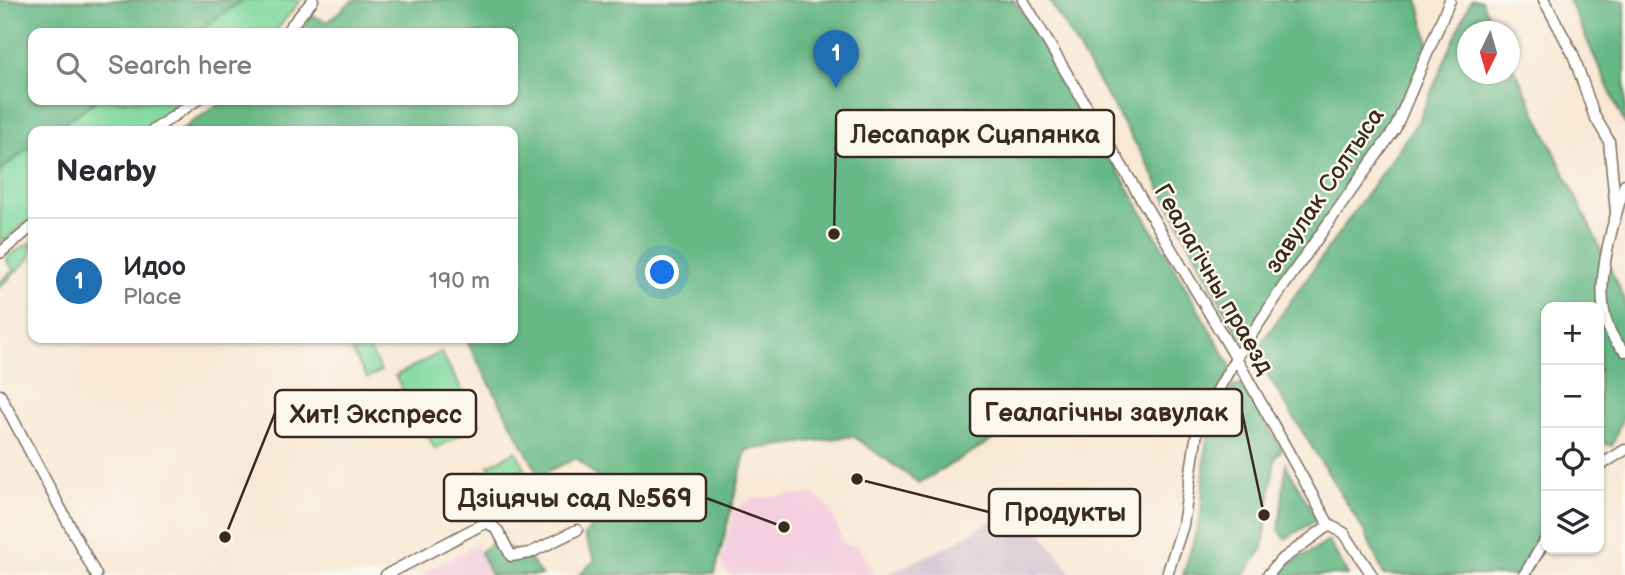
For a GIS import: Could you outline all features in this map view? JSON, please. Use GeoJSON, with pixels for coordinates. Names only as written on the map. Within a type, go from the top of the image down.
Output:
{"type":"FeatureCollection","features":[{"type":"Feature","properties":{"kind":"street"},"geometry":{"type":"LineString","coordinates":[[289,28],[313,0]]}},
{"type":"Feature","properties":{"kind":"street","name":"Геалагічны праезд"},"geometry":{"type":"LineString","coordinates":[[1023,0],[1236,358],[1329,525],[1344,533],[1372,575]]}},
{"type":"Feature","properties":{"kind":"street","name":"завулак Солтыса"},"geometry":{"type":"LineString","coordinates":[[1167,575],[1182,525],[1198,425],[1236,358],[1395,129],[1450,0]]}},
{"type":"Feature","properties":{"kind":"street"},"geometry":{"type":"LineString","coordinates":[[1544,0],[1573,54],[1594,115],[1609,141],[1616,212]]}},
{"type":"Feature","properties":{"kind":"street"},"geometry":{"type":"LineString","coordinates":[[159,126],[190,105]]}},
{"type":"Feature","properties":{"kind":"street"},"geometry":{"type":"LineString","coordinates":[[1625,184],[1616,212],[1602,288],[1602,310],[1609,332],[1625,351]]}},
{"type":"Feature","properties":{"kind":"street"},"geometry":{"type":"LineString","coordinates":[[0,253],[28,230]]}},
{"type":"Feature","properties":{"kind":"street"},"geometry":{"type":"LineString","coordinates":[[0,395],[96,575]]}},
{"type":"Feature","properties":{"kind":"street"},"geometry":{"type":"LineString","coordinates":[[1604,463],[1625,450]]}},
{"type":"Feature","properties":{"kind":"street"},"geometry":{"type":"LineString","coordinates":[[386,575],[481,524],[489,523],[498,531],[511,556],[530,553],[577,530]]}},
{"type":"Feature","properties":{"kind":"street"},"geometry":{"type":"LineString","coordinates":[[1268,575],[1280,561],[1329,525]]}},
{"type":"Feature","properties":{"kind":"street"},"geometry":{"type":"LineString","coordinates":[[1524,575],[1541,547]]}},
{"type":"Feature","properties":{"kind":"shaded area"},"geometry":{"type":"Polygon","coordinates":[[[814,494],[830,508],[844,545],[858,546],[874,575],[730,575],[721,563],[735,509],[754,498],[814,494]]]}},
{"type":"Feature","properties":{"kind":"shaded area"},"geometry":{"type":"Polygon","coordinates":[[[1020,504],[1073,575],[885,575],[951,545],[1020,504]]]}},
{"type":"Feature","properties":{"kind":"shaded area"},"geometry":{"type":"Polygon","coordinates":[[[476,544],[491,575],[421,575],[476,544]]]}},
{"type":"Feature","properties":{"kind":"green space"},"geometry":{"type":"Polygon","coordinates":[[[0,0],[243,0],[201,28],[28,28],[28,105],[90,105],[59,126],[28,126],[28,148],[0,171],[0,0]]]}},
{"type":"Feature","properties":{"kind":"green space"},"geometry":{"type":"Polygon","coordinates":[[[243,0],[301,0],[278,28],[201,28],[243,0]]]}},
{"type":"Feature","properties":{"kind":"green space"},"geometry":{"type":"Polygon","coordinates":[[[353,0],[1014,0],[1089,120],[1232,368],[1205,416],[1200,433],[1175,399],[999,436],[919,483],[853,436],[746,450],[715,573],[579,575],[595,560],[584,535],[597,522],[621,519],[628,507],[577,458],[539,475],[468,343],[518,343],[518,126],[186,126],[218,105],[518,105],[518,28],[302,28],[312,16],[328,22],[353,0]]]}},
{"type":"Feature","properties":{"kind":"green space"},"geometry":{"type":"Polygon","coordinates":[[[1049,0],[1418,0],[1431,52],[1402,108],[1242,343],[1146,161],[1049,0]]]}},
{"type":"Feature","properties":{"kind":"green space"},"geometry":{"type":"Polygon","coordinates":[[[1471,0],[1481,0],[1491,21],[1462,21],[1471,0]]]}},
{"type":"Feature","properties":{"kind":"green space"},"geometry":{"type":"Polygon","coordinates":[[[1569,0],[1625,0],[1625,125],[1569,0]]]}},
{"type":"Feature","properties":{"kind":"green space"},"geometry":{"type":"Polygon","coordinates":[[[1457,32],[1457,84],[1520,84],[1520,80],[1625,300],[1625,411],[1612,446],[1604,443],[1604,302],[1541,302],[1541,542],[1527,575],[1384,575],[1365,533],[1254,353],[1419,120],[1457,32]]]}},
{"type":"Feature","properties":{"kind":"green space"},"geometry":{"type":"Polygon","coordinates":[[[90,105],[178,105],[148,126],[59,126],[90,105]]]}},
{"type":"Feature","properties":{"kind":"green space"},"geometry":{"type":"Polygon","coordinates":[[[28,148],[28,221],[0,244],[0,171],[28,148]]]}},
{"type":"Feature","properties":{"kind":"green space"},"geometry":{"type":"Polygon","coordinates":[[[28,244],[28,260],[0,287],[0,282],[14,270],[7,261],[8,256],[28,244]]]}},
{"type":"Feature","properties":{"kind":"green space"},"geometry":{"type":"Polygon","coordinates":[[[366,344],[381,371],[367,378],[352,352],[366,344]]]}},
{"type":"Feature","properties":{"kind":"green space"},"geometry":{"type":"Polygon","coordinates":[[[441,352],[480,424],[435,449],[395,376],[441,352]]]}},
{"type":"Feature","properties":{"kind":"green space"},"geometry":{"type":"Polygon","coordinates":[[[1233,385],[1240,385],[1282,449],[1275,458],[1263,548],[1244,575],[1183,575],[1201,515],[1206,442],[1233,385]]]}},
{"type":"Feature","properties":{"kind":"green space"},"geometry":{"type":"Polygon","coordinates":[[[516,451],[525,468],[497,483],[488,466],[516,451]]]}},
{"type":"Feature","properties":{"kind":"green space"},"geometry":{"type":"Polygon","coordinates":[[[1286,465],[1317,520],[1285,539],[1279,530],[1286,465]]]}},
{"type":"Feature","properties":{"kind":"green space"},"geometry":{"type":"Polygon","coordinates":[[[480,471],[490,489],[459,506],[449,488],[480,471]]]}},
{"type":"Feature","properties":{"kind":"green space"},"geometry":{"type":"Polygon","coordinates":[[[495,541],[530,559],[541,575],[491,575],[480,552],[495,541]]]}},
{"type":"Feature","properties":{"kind":"green space"},"geometry":{"type":"Polygon","coordinates":[[[1329,541],[1348,575],[1276,575],[1279,570],[1329,541]]]}},
{"type":"Feature","properties":{"kind":"place","name":"Идоо"},"geometry":{"type":"Point","coordinates":[836,88]}},
{"type":"Feature","properties":{"kind":"place","name":"Лесапарк Сцяпянка"},"geometry":{"type":"Point","coordinates":[834,234]}},
{"type":"Feature","properties":{"kind":"place","name":"Продукты"},"geometry":{"type":"Point","coordinates":[857,479]}},
{"type":"Feature","properties":{"kind":"place","name":"Геалагічны завулак"},"geometry":{"type":"Point","coordinates":[1264,515]}},
{"type":"Feature","properties":{"kind":"place","name":"Дзіцячы сад №569"},"geometry":{"type":"Point","coordinates":[784,527]}},
{"type":"Feature","properties":{"kind":"place","name":"Хит! Экспресс"},"geometry":{"type":"Point","coordinates":[225,537]}}]}
